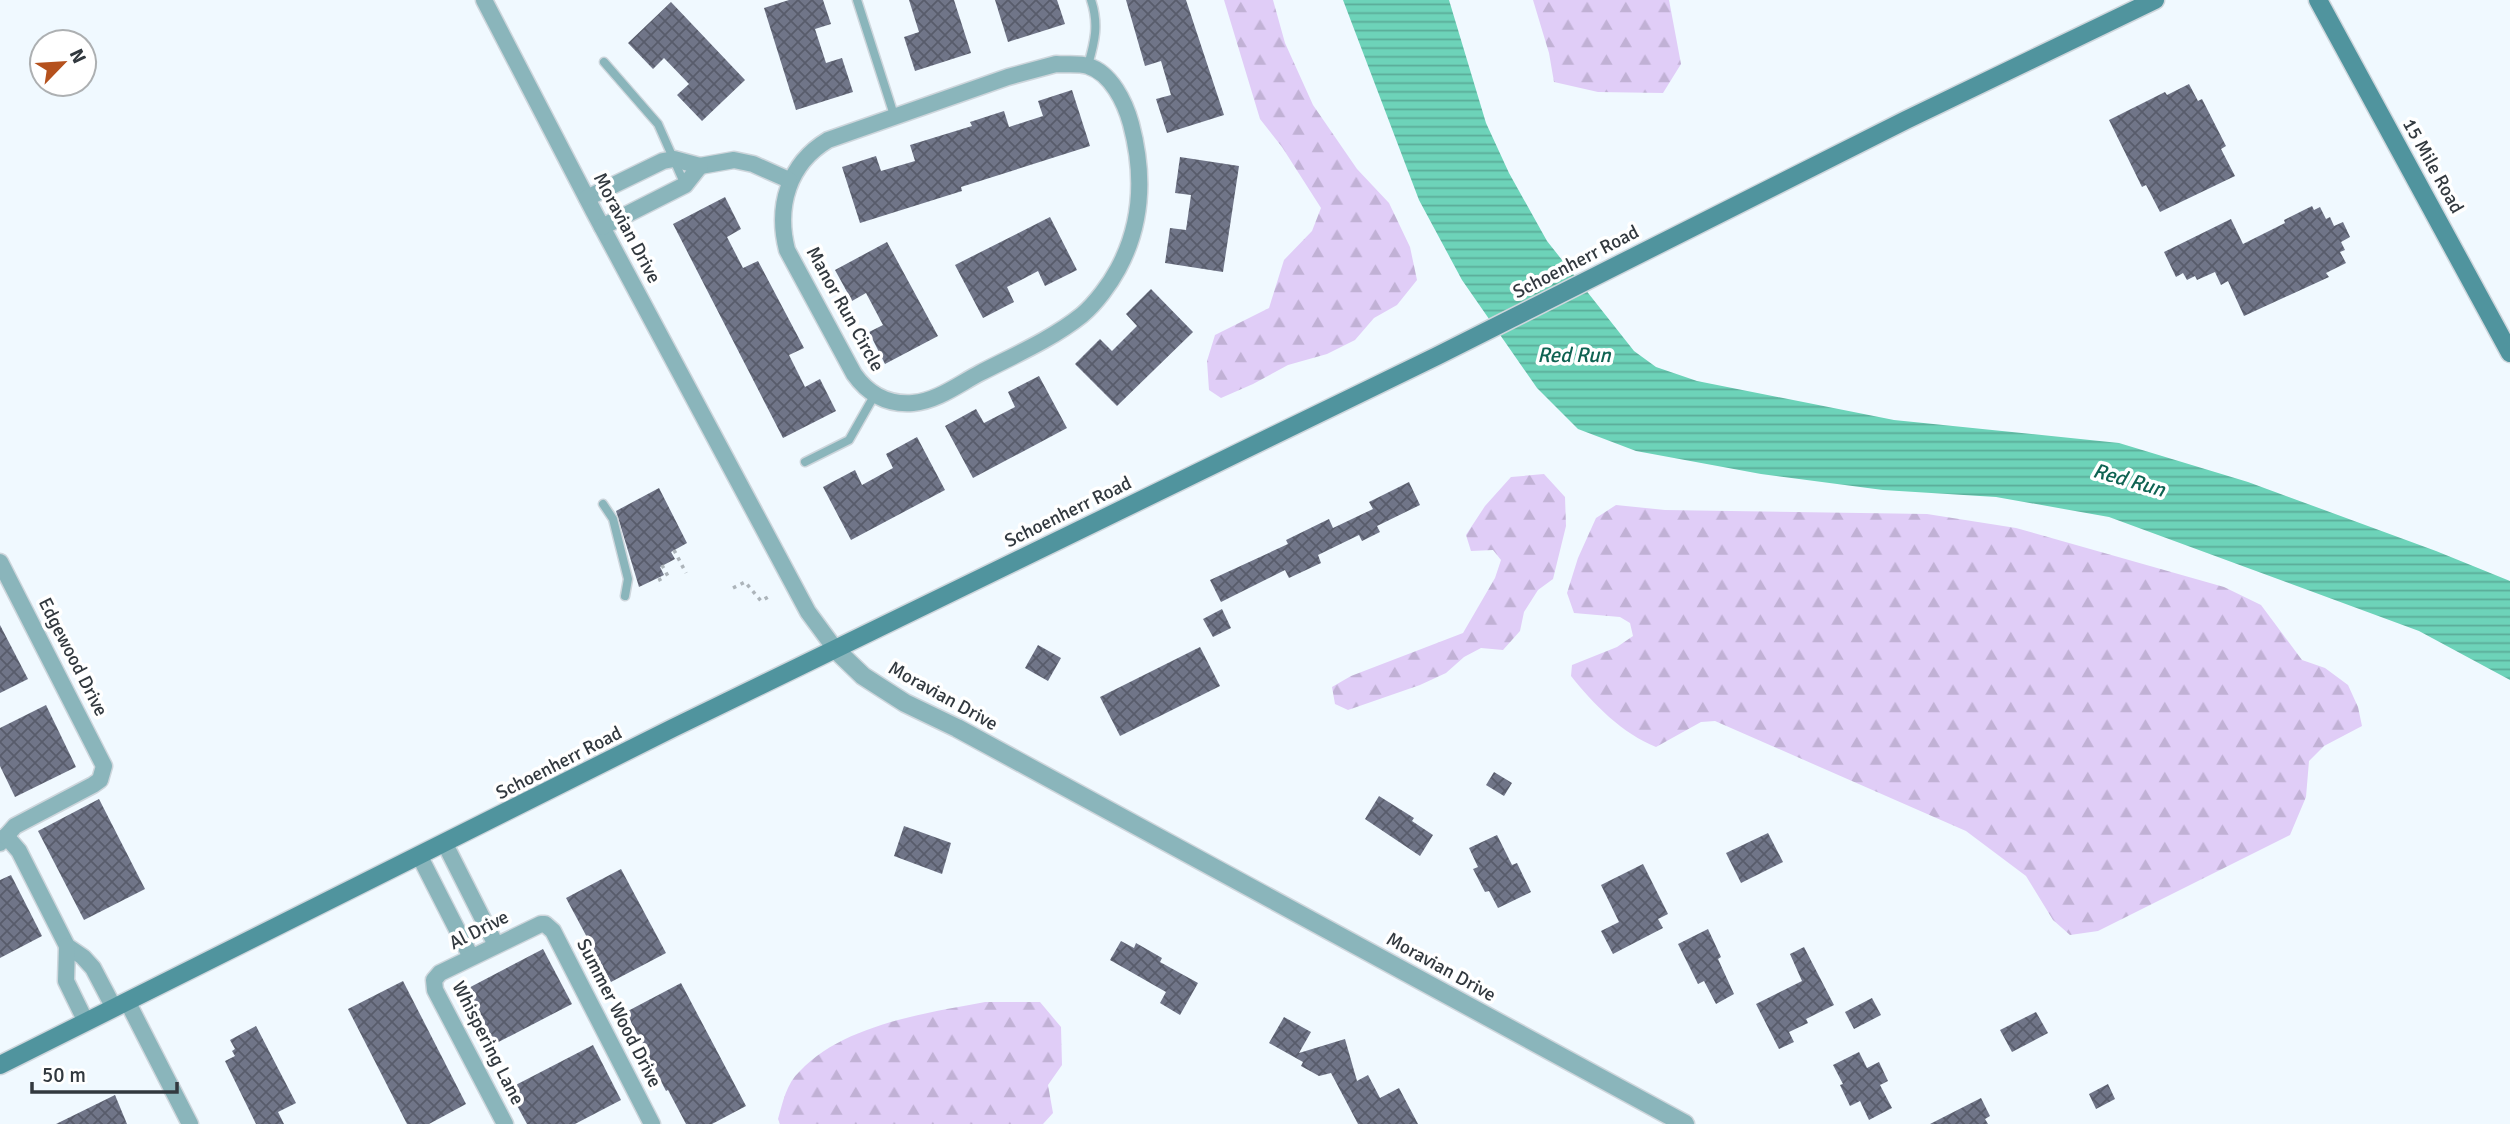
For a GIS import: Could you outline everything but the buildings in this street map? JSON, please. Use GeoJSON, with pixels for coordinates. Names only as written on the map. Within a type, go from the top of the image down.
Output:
{"type":"FeatureCollection","features":[{"type":"Feature","properties":{"kind":"main road","name":"Schoenherr Road"},"geometry":{"type":"LineString","coordinates":[[0,1065],[661,734],[1437,356],[1906,120],[2155,0]]}},
{"type":"Feature","properties":{"kind":"main road","name":"15 Mile Road"},"geometry":{"type":"LineString","coordinates":[[2318,0],[2510,353]]}},
{"type":"Feature","properties":{"kind":"street","name":"Moravian Drive"},"geometry":{"type":"LineString","coordinates":[[484,0],[808,612],[836,650],[863,676],[905,703],[968,734],[1685,1124]]}},
{"type":"Feature","properties":{"kind":"street","name":"Manor Run Circle"},"geometry":{"type":"LineString","coordinates":[[1056,64],[1088,65],[1119,94],[1128,114],[1139,158],[1140,186],[1136,222],[1119,268],[1084,313],[1015,355],[931,399],[913,403],[874,396],[863,386],[788,250],[783,232],[789,180],[816,147],[848,131],[894,115],[1037,68],[1056,64]]}},
{"type":"Feature","properties":{"kind":"street"},"geometry":{"type":"LineString","coordinates":[[587,198],[652,166],[674,159],[700,166],[734,160],[753,164],[789,180]]}},
{"type":"Feature","properties":{"kind":"street"},"geometry":{"type":"LineString","coordinates":[[602,227],[685,185],[700,166]]}},
{"type":"Feature","properties":{"kind":"street","name":"Edgewood Drive"},"geometry":{"type":"LineString","coordinates":[[0,562],[102,760],[104,772],[100,780],[93,785],[15,825],[3,839]]}},
{"type":"Feature","properties":{"kind":"street"},"geometry":{"type":"LineString","coordinates":[[3,839],[19,851],[67,946],[66,981],[86,1022]]}},
{"type":"Feature","properties":{"kind":"street"},"geometry":{"type":"LineString","coordinates":[[445,844],[496,945]]}},
{"type":"Feature","properties":{"kind":"street"},"geometry":{"type":"LineString","coordinates":[[420,857],[471,957]]}},
{"type":"Feature","properties":{"kind":"street","name":"Al Drive"},"geometry":{"type":"LineString","coordinates":[[434,980],[440,973],[471,957],[536,925],[545,924]]}},
{"type":"Feature","properties":{"kind":"street","name":"Summer Wood Drive"},"geometry":{"type":"LineString","coordinates":[[545,924],[553,932],[649,1123]]}},
{"type":"Feature","properties":{"kind":"street"},"geometry":{"type":"LineString","coordinates":[[67,946],[93,968],[120,1005],[190,1124]]}},
{"type":"Feature","properties":{"kind":"street","name":"Whispering Lane"},"geometry":{"type":"LineString","coordinates":[[434,980],[435,990],[505,1124]]}},
{"type":"Feature","properties":{"kind":"lane"},"geometry":{"type":"LineString","coordinates":[[858,0],[894,115]]}},
{"type":"Feature","properties":{"kind":"lane"},"geometry":{"type":"LineString","coordinates":[[1088,65],[1097,33],[1091,0]]}},
{"type":"Feature","properties":{"kind":"lane"},"geometry":{"type":"LineString","coordinates":[[604,62],[653,117],[685,185]]}},
{"type":"Feature","properties":{"kind":"lane"},"geometry":{"type":"LineString","coordinates":[[805,462],[849,440],[874,396]]}},
{"type":"Feature","properties":{"kind":"lane"},"geometry":{"type":"LineString","coordinates":[[603,504],[613,519],[628,579],[625,596]]}},
{"type":"Feature","properties":{"kind":"path"},"geometry":{"type":"LineString","coordinates":[[674,550],[686,573]]}},
{"type":"Feature","properties":{"kind":"path"},"geometry":{"type":"LineString","coordinates":[[662,565],[670,580]]}},
{"type":"Feature","properties":{"kind":"path"},"geometry":{"type":"LineString","coordinates":[[659,578],[662,584]]}},
{"type":"Feature","properties":{"kind":"path"},"geometry":{"type":"LineString","coordinates":[[733,589],[745,582],[761,601],[768,597]]}},
{"type":"Feature","properties":{"kind":"green space"},"geometry":{"type":"Polygon","coordinates":[[[1224,0],[1273,0],[1285,43],[1313,105],[1357,169],[1389,203],[1410,247],[1417,280],[1397,305],[1374,318],[1355,340],[1327,354],[1288,365],[1221,398],[1209,390],[1207,361],[1215,335],[1269,308],[1284,260],[1312,231],[1321,208],[1282,147],[1260,119],[1224,0]]]}},
{"type":"Feature","properties":{"kind":"green space"},"geometry":{"type":"Polygon","coordinates":[[[1533,0],[1669,0],[1681,64],[1663,93],[1598,92],[1554,82],[1549,53],[1533,0]]]}},
{"type":"Feature","properties":{"kind":"green space"},"geometry":{"type":"Polygon","coordinates":[[[1544,474],[1565,497],[1566,526],[1553,579],[1538,590],[1524,612],[1520,631],[1503,650],[1481,648],[1464,657],[1446,673],[1348,710],[1335,704],[1332,687],[1351,676],[1463,633],[1495,578],[1501,560],[1493,550],[1471,551],[1466,535],[1485,506],[1511,477],[1544,474]]]}},
{"type":"Feature","properties":{"kind":"green space"},"geometry":{"type":"Polygon","coordinates":[[[1616,505],[1665,510],[1927,514],[2016,528],[2224,587],[2261,605],[2302,660],[2325,668],[2348,685],[2358,707],[2362,726],[2324,746],[2309,761],[2306,797],[2290,835],[2098,931],[2070,935],[2053,920],[2026,876],[1966,831],[1715,721],[1701,722],[1656,747],[1620,726],[1599,707],[1571,676],[1572,665],[1617,647],[1633,636],[1630,623],[1620,617],[1574,613],[1567,593],[1578,558],[1596,518],[1616,505]]]}},
{"type":"Feature","properties":{"kind":"green space"},"geometry":{"type":"Polygon","coordinates":[[[985,1002],[1040,1002],[1061,1027],[1062,1065],[1048,1085],[1053,1113],[1043,1124],[780,1124],[778,1119],[783,1100],[795,1076],[818,1055],[839,1042],[886,1023],[985,1002]]]}},
{"type":"Feature","properties":{"kind":"water","name":"Red Run"},"geometry":{"type":"Polygon","coordinates":[[[1343,0],[1449,0],[1486,123],[1509,173],[1547,241],[1634,351],[1656,367],[1697,381],[1894,420],[2119,443],[2248,482],[2510,581],[2510,680],[2419,631],[2109,517],[1996,497],[1883,490],[1761,474],[1636,451],[1578,429],[1537,388],[1462,280],[1419,200],[1343,0]]]}}]}
